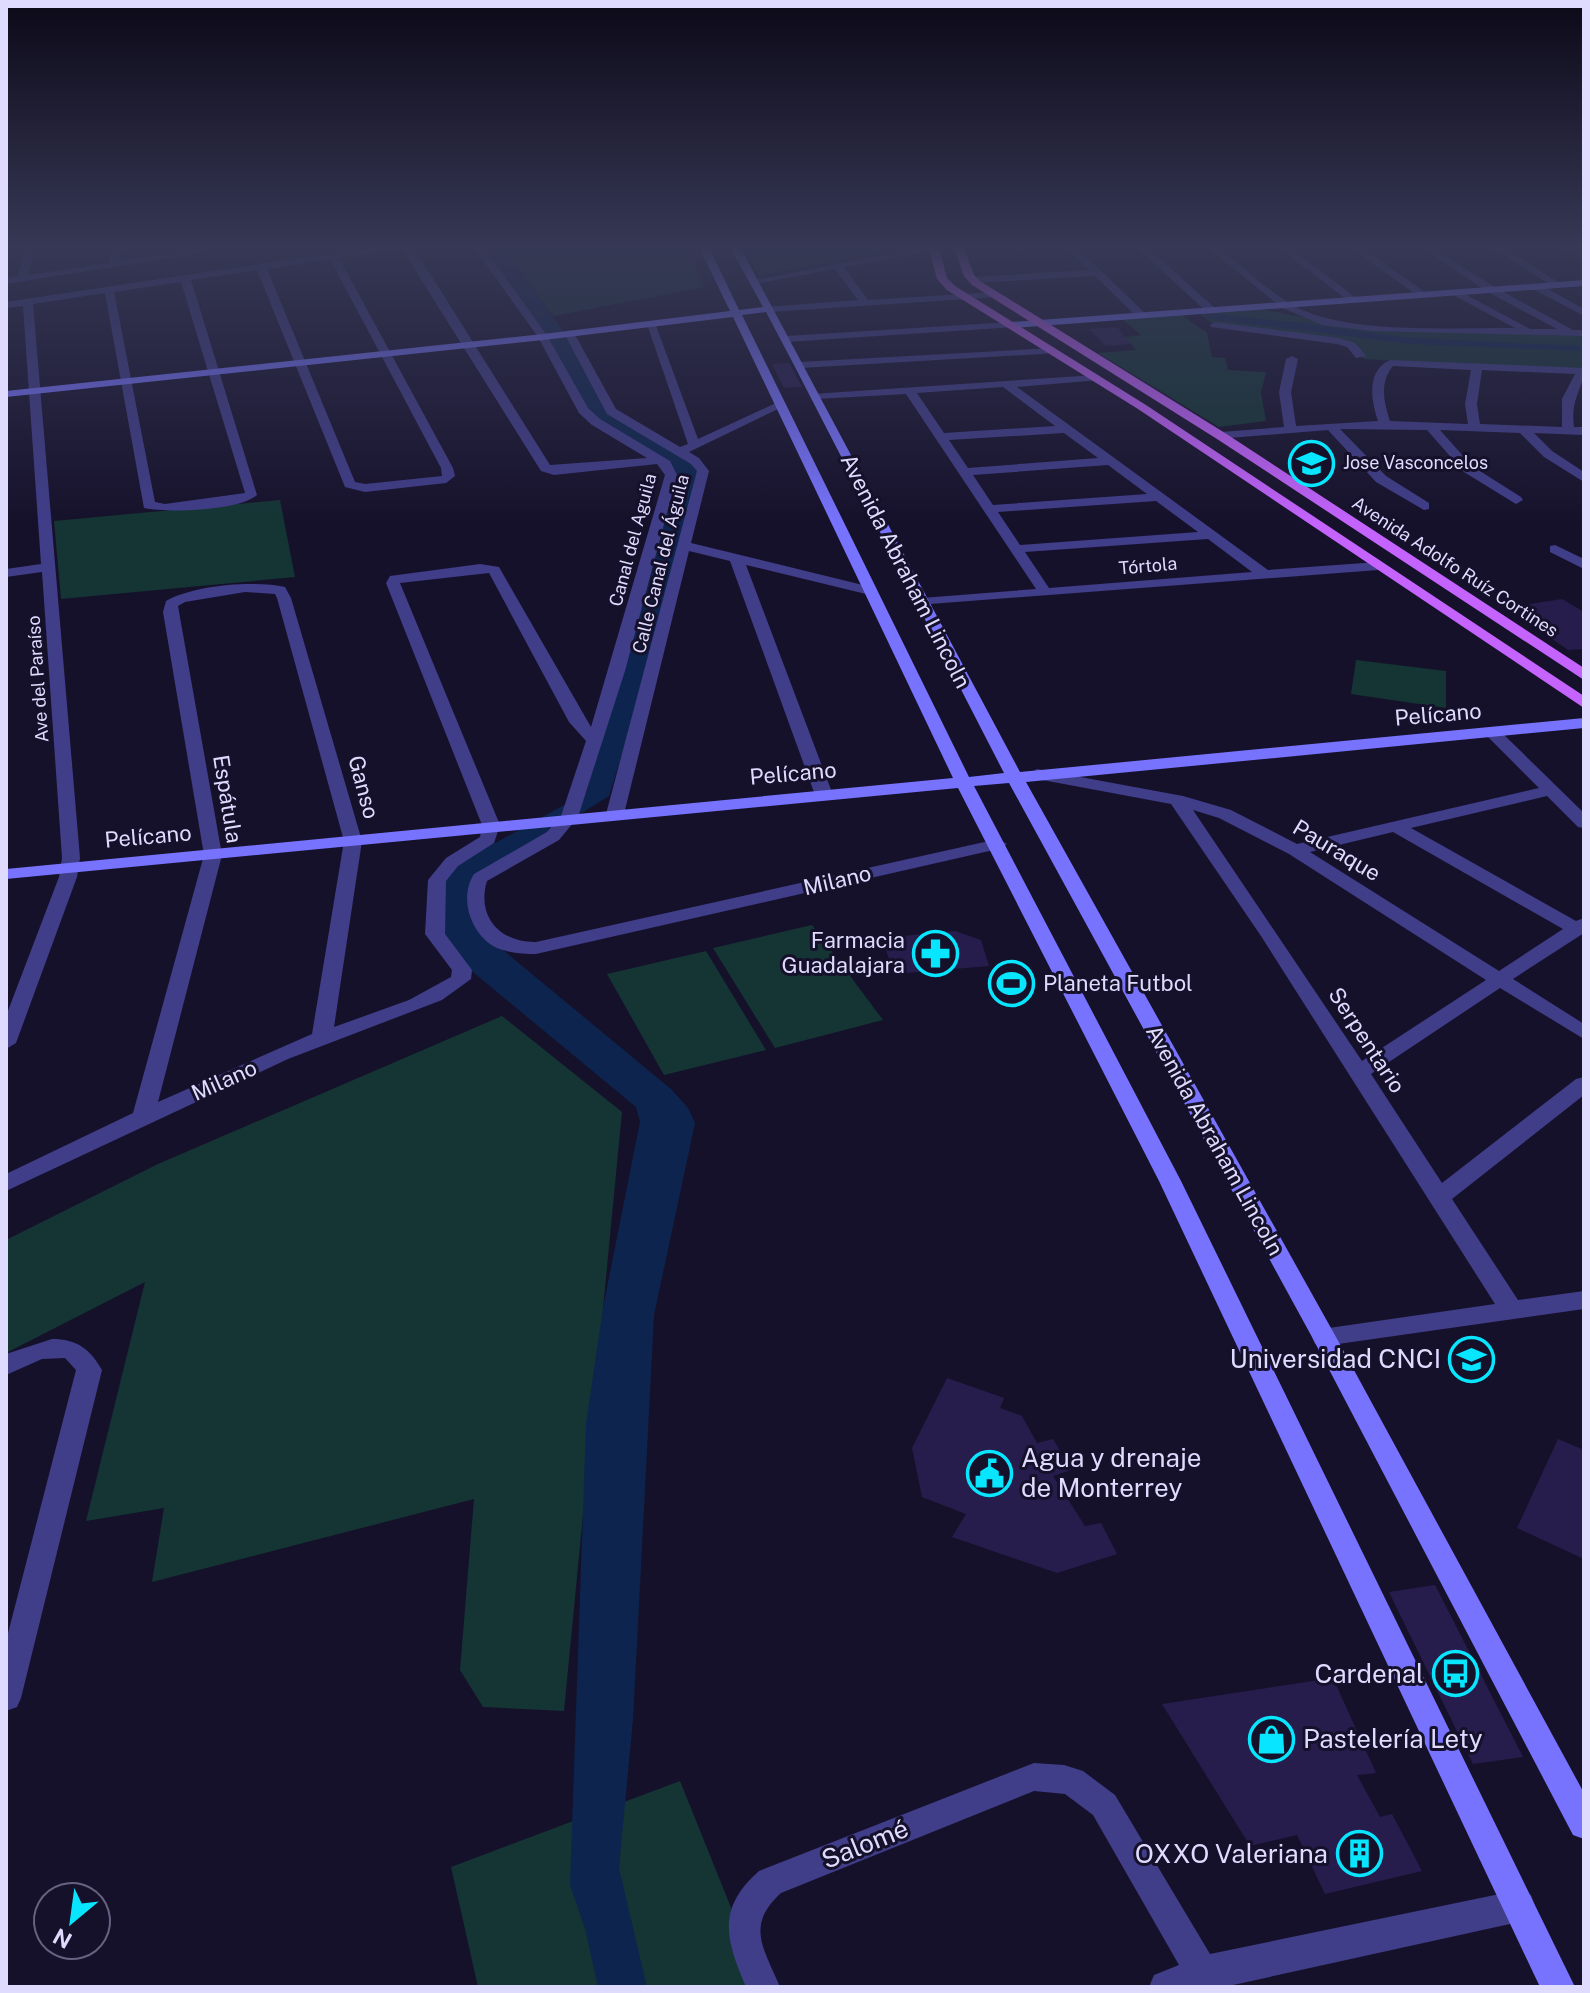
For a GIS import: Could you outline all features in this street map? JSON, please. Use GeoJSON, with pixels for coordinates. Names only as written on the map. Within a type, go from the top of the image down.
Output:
{"type":"FeatureCollection","features":[{"type":"Feature","properties":{"kind":"main road"},"geometry":{"type":"LineString","coordinates":[[6,394],[527,338]]}},
{"type":"Feature","properties":{"kind":"main road"},"geometry":{"type":"LineString","coordinates":[[747,338],[963,781],[1170,1181],[1558,1987]]}},
{"type":"Feature","properties":{"kind":"main road","name":"Avenida Adolfo Ruíz Cortines"},"geometry":{"type":"LineString","coordinates":[[1032,338],[1142,407],[1584,703]]}},
{"type":"Feature","properties":{"kind":"main road","name":"Avenida Adolfo Ruíz Cortines"},"geometry":{"type":"LineString","coordinates":[[1064,338],[1221,436],[1584,675]]}},
{"type":"Feature","properties":{"kind":"main road","name":"Avenida Abraham Lincoln"},"geometry":{"type":"LineString","coordinates":[[786,339],[1014,776],[1324,1337],[1584,1824]]}},
{"type":"Feature","properties":{"kind":"main road"},"geometry":{"type":"LineString","coordinates":[[1142,407],[1171,417],[1198,434],[1221,436]]}},
{"type":"Feature","properties":{"kind":"main road"},"geometry":{"type":"LineString","coordinates":[[1199,445],[1227,452],[1267,477],[1293,484]]}},
{"type":"Feature","properties":{"kind":"main road","name":"Pelícano"},"geometry":{"type":"LineString","coordinates":[[6,874],[569,817],[1584,723]]}},
{"type":"Feature","properties":{"kind":"street","name":"Ave del Paraíso"},"geometry":{"type":"LineString","coordinates":[[6,1043],[70,867],[32,338]]}},
{"type":"Feature","properties":{"kind":"street"},"geometry":{"type":"LineString","coordinates":[[118,338],[149,505],[153,507],[230,502],[248,498],[251,491],[204,338]]}},
{"type":"Feature","properties":{"kind":"street"},"geometry":{"type":"LineString","coordinates":[[291,338],[347,478],[354,486],[446,479],[449,476],[447,468],[378,338]]}},
{"type":"Feature","properties":{"kind":"street"},"geometry":{"type":"LineString","coordinates":[[464,338],[547,470],[660,460]]}},
{"type":"Feature","properties":{"kind":"street","name":"Canal del Aguila"},"geometry":{"type":"LineString","coordinates":[[548,338],[589,417],[660,460],[670,469],[671,481],[595,741],[569,817]]}},
{"type":"Feature","properties":{"kind":"street","name":"Calle Canal del Águila"},"geometry":{"type":"LineString","coordinates":[[568,338],[611,411],[695,461],[703,471],[615,814]]}},
{"type":"Feature","properties":{"kind":"street"},"geometry":{"type":"LineString","coordinates":[[655,338],[695,446]]}},
{"type":"Feature","properties":{"kind":"street"},"geometry":{"type":"LineString","coordinates":[[786,339],[802,338]]}},
{"type":"Feature","properties":{"kind":"street"},"geometry":{"type":"LineString","coordinates":[[1316,338],[1351,345],[1360,356]]}},
{"type":"Feature","properties":{"kind":"street"},"geometry":{"type":"LineString","coordinates":[[800,365],[1053,351]]}},
{"type":"Feature","properties":{"kind":"street"},"geometry":{"type":"LineString","coordinates":[[1290,428],[1285,392],[1292,359]]}},
{"type":"Feature","properties":{"kind":"street"},"geometry":{"type":"LineString","coordinates":[[1385,424],[1378,407],[1377,390],[1385,366],[1390,363],[1584,371]]}},
{"type":"Feature","properties":{"kind":"street"},"geometry":{"type":"LineString","coordinates":[[1474,427],[1471,404],[1477,365]]}},
{"type":"Feature","properties":{"kind":"street"},"geometry":{"type":"LineString","coordinates":[[1568,430],[1567,395],[1584,371]]}},
{"type":"Feature","properties":{"kind":"street"},"geometry":{"type":"LineString","coordinates":[[816,396],[1096,378]]}},
{"type":"Feature","properties":{"kind":"street"},"geometry":{"type":"LineString","coordinates":[[1006,384],[1265,575]]}},
{"type":"Feature","properties":{"kind":"street"},"geometry":{"type":"LineString","coordinates":[[909,390],[1045,592]]}},
{"type":"Feature","properties":{"kind":"street"},"geometry":{"type":"LineString","coordinates":[[680,452],[780,405]]}},
{"type":"Feature","properties":{"kind":"street"},"geometry":{"type":"LineString","coordinates":[[1221,436],[1330,425],[1385,424],[1584,431]]}},
{"type":"Feature","properties":{"kind":"street"},"geometry":{"type":"LineString","coordinates":[[1330,425],[1381,479],[1424,506]]}},
{"type":"Feature","properties":{"kind":"street"},"geometry":{"type":"LineString","coordinates":[[1429,425],[1468,469],[1516,500]]}},
{"type":"Feature","properties":{"kind":"street"},"geometry":{"type":"LineString","coordinates":[[941,437],[1065,429]]}},
{"type":"Feature","properties":{"kind":"street"},"geometry":{"type":"LineString","coordinates":[[1523,429],[1548,454],[1584,478]]}},
{"type":"Feature","properties":{"kind":"street"},"geometry":{"type":"LineString","coordinates":[[964,472],[1108,461]]}},
{"type":"Feature","properties":{"kind":"street"},"geometry":{"type":"LineString","coordinates":[[989,509],[1156,497]]}},
{"type":"Feature","properties":{"kind":"street"},"geometry":{"type":"LineString","coordinates":[[1015,549],[1210,535]]}},
{"type":"Feature","properties":{"kind":"street"},"geometry":{"type":"LineString","coordinates":[[685,546],[870,591]]}},
{"type":"Feature","properties":{"kind":"street"},"geometry":{"type":"LineString","coordinates":[[1555,549],[1584,565]]}},
{"type":"Feature","properties":{"kind":"street"},"geometry":{"type":"LineString","coordinates":[[736,558],[824,795]]}},
{"type":"Feature","properties":{"kind":"street","name":"Tórtola"},"geometry":{"type":"LineString","coordinates":[[922,602],[1378,566]]}},
{"type":"Feature","properties":{"kind":"street"},"geometry":{"type":"LineString","coordinates":[[6,573],[50,567]]}},
{"type":"Feature","properties":{"kind":"street"},"geometry":{"type":"LineString","coordinates":[[491,825],[393,583],[395,579],[480,568],[498,573],[577,722],[595,741]]}},
{"type":"Feature","properties":{"kind":"street","name":"Ganso"},"geometry":{"type":"LineString","coordinates":[[195,594],[274,587],[280,590],[284,598],[353,841],[322,1038]]}},
{"type":"Feature","properties":{"kind":"street","name":"Espátula"},"geometry":{"type":"LineString","coordinates":[[143,1117],[213,855],[170,608],[174,601],[195,594]]}},
{"type":"Feature","properties":{"kind":"street"},"geometry":{"type":"LineString","coordinates":[[1493,733],[1584,823]]}},
{"type":"Feature","properties":{"kind":"street","name":"Pauraque"},"geometry":{"type":"LineString","coordinates":[[1037,774],[1177,800],[1225,814],[1295,850],[1584,1033]]}},
{"type":"Feature","properties":{"kind":"street"},"geometry":{"type":"LineString","coordinates":[[1295,850],[1552,790]]}},
{"type":"Feature","properties":{"kind":"street","name":"Serpentario"},"geometry":{"type":"LineString","coordinates":[[1177,800],[1271,936],[1512,1310]]}},
{"type":"Feature","properties":{"kind":"street","name":"Milano"},"geometry":{"type":"LineString","coordinates":[[569,817],[553,836],[489,871],[476,885],[476,903],[484,929],[496,941],[508,946],[536,948],[998,844]]}},
{"type":"Feature","properties":{"kind":"street","name":"Milano"},"geometry":{"type":"LineString","coordinates":[[6,1183],[143,1117],[322,1038],[447,990],[461,979],[462,970],[435,934],[437,880],[452,862],[488,839],[491,825]]}},
{"type":"Feature","properties":{"kind":"street"},"geometry":{"type":"LineString","coordinates":[[1359,1072],[1502,981],[1581,926],[1394,826]]}},
{"type":"Feature","properties":{"kind":"street"},"geometry":{"type":"LineString","coordinates":[[1441,1196],[1584,1084]]}},
{"type":"Feature","properties":{"kind":"street"},"geometry":{"type":"LineString","coordinates":[[1324,1337],[1584,1300]]}},
{"type":"Feature","properties":{"kind":"street"},"geometry":{"type":"LineString","coordinates":[[6,1365],[27,1354],[51,1348],[71,1348],[83,1356],[89,1370],[6,1698]]}},
{"type":"Feature","properties":{"kind":"street","name":"Salomé"},"geometry":{"type":"LineString","coordinates":[[763,1987],[747,1948],[743,1928],[745,1911],[754,1894],[770,1882],[1034,1777],[1054,1776],[1073,1779],[1090,1790],[1104,1805],[1204,1980]]}},
{"type":"Feature","properties":{"kind":"street"},"geometry":{"type":"LineString","coordinates":[[1166,1987],[1519,1906]]}},
{"type":"Feature","properties":{"kind":"green space"},"geometry":{"type":"Polygon","coordinates":[[[1126,338],[1208,338],[1212,357],[1225,358],[1228,370],[1266,372],[1261,393],[1266,421],[1219,427],[1098,353],[1136,350],[1126,338]]]}},
{"type":"Feature","properties":{"kind":"green space"},"geometry":{"type":"Polygon","coordinates":[[[1300,338],[1584,338],[1584,371],[1364,359],[1352,346],[1300,338]]]}},
{"type":"Feature","properties":{"kind":"green space"},"geometry":{"type":"Polygon","coordinates":[[[280,500],[295,577],[61,599],[54,521],[280,500]]]}},
{"type":"Feature","properties":{"kind":"green space"},"geometry":{"type":"Polygon","coordinates":[[[1356,660],[1446,671],[1446,708],[1351,694],[1356,660]]]}},
{"type":"Feature","properties":{"kind":"green space"},"geometry":{"type":"Polygon","coordinates":[[[812,925],[883,1020],[775,1048],[713,948],[812,925]]]}},
{"type":"Feature","properties":{"kind":"green space"},"geometry":{"type":"Polygon","coordinates":[[[706,951],[766,1050],[664,1075],[607,974],[706,951]]]}},
{"type":"Feature","properties":{"kind":"green space"},"geometry":{"type":"Polygon","coordinates":[[[502,1016],[622,1112],[564,1711],[483,1707],[460,1670],[474,1499],[152,1582],[164,1508],[86,1521],[145,1282],[6,1353],[6,1240],[158,1164],[502,1016]]]}},
{"type":"Feature","properties":{"kind":"green space"},"geometry":{"type":"Polygon","coordinates":[[[680,1781],[763,1987],[478,1987],[451,1867],[680,1781]]]}},
{"type":"Feature","properties":{"kind":"water"},"geometry":{"type":"Polygon","coordinates":[[[544,338],[568,338],[608,407],[702,467],[648,671],[609,796],[470,882],[474,926],[672,1090],[688,1108],[695,1123],[654,1315],[633,1719],[619,1868],[647,1987],[598,1987],[585,1929],[570,1885],[586,1423],[603,1308],[640,1122],[636,1107],[473,972],[437,938],[440,873],[452,862],[499,841],[586,793],[622,669],[670,469],[596,422],[544,338]]]}},
{"type":"Feature","properties":{"kind":"water"},"geometry":{"type":"Polygon","coordinates":[[[1363,338],[1579,346],[1584,347],[1584,351],[1411,344],[1363,338]]]}},
{"type":"Feature","properties":{"kind":"building"},"geometry":{"type":"Polygon","coordinates":[[[1098,338],[1126,338],[1131,344],[1106,346],[1098,338]]]}},
{"type":"Feature","properties":{"kind":"building"},"geometry":{"type":"Polygon","coordinates":[[[789,363],[802,387],[784,388],[772,364],[789,363]]]}},
{"type":"Feature","properties":{"kind":"building"},"geometry":{"type":"Polygon","coordinates":[[[1562,599],[1584,612],[1584,649],[1568,650],[1548,636],[1560,634],[1518,606],[1562,599]]]}},
{"type":"Feature","properties":{"kind":"building","name":"Farmacia Guadalajara"},"geometry":{"type":"Polygon","coordinates":[[[955,931],[981,940],[989,966],[894,974],[882,938],[955,931]]]}},
{"type":"Feature","properties":{"kind":"building","name":"Agua y drenaje de Monterrey"},"geometry":{"type":"Polygon","coordinates":[[[947,1378],[1004,1398],[1000,1408],[1022,1416],[1037,1443],[1053,1439],[1071,1470],[1053,1476],[1085,1526],[1101,1523],[1117,1554],[1057,1573],[952,1537],[966,1514],[922,1497],[912,1448],[947,1378]]]}},
{"type":"Feature","properties":{"kind":"building"},"geometry":{"type":"Polygon","coordinates":[[[1558,1439],[1584,1450],[1584,1559],[1517,1528],[1558,1439]]]}},
{"type":"Feature","properties":{"kind":"building","name":"Cardenal"},"geometry":{"type":"Polygon","coordinates":[[[1435,1585],[1523,1757],[1473,1764],[1389,1592],[1435,1585]]]}},
{"type":"Feature","properties":{"kind":"building","name":"Pastelería Lety"},"geometry":{"type":"Polygon","coordinates":[[[1333,1678],[1376,1773],[1357,1775],[1380,1817],[1392,1814],[1422,1871],[1325,1894],[1297,1835],[1250,1846],[1162,1704],[1333,1678]]]}},
{"type":"Feature","properties":{"kind":"place","name":"Jose Vasconcelos"},"geometry":{"type":"Point","coordinates":[1312,463]}},
{"type":"Feature","properties":{"kind":"place","name":"Farmacia Guadalajara"},"geometry":{"type":"Point","coordinates":[936,953]}},
{"type":"Feature","properties":{"kind":"place","name":"Planeta Futbol"},"geometry":{"type":"Point","coordinates":[1012,983]}},
{"type":"Feature","properties":{"kind":"place","name":"Universidad CNCI"},"geometry":{"type":"Point","coordinates":[1472,1359]}},
{"type":"Feature","properties":{"kind":"place","name":"Agua y drenaje de Monterrey"},"geometry":{"type":"Point","coordinates":[990,1473]}},
{"type":"Feature","properties":{"kind":"place","name":"Cardenal"},"geometry":{"type":"Point","coordinates":[1455,1674]}},
{"type":"Feature","properties":{"kind":"place","name":"Pastelería Lety"},"geometry":{"type":"Point","coordinates":[1272,1739]}},
{"type":"Feature","properties":{"kind":"place","name":"OXXO Valeriana"},"geometry":{"type":"Point","coordinates":[1359,1854]}}]}
